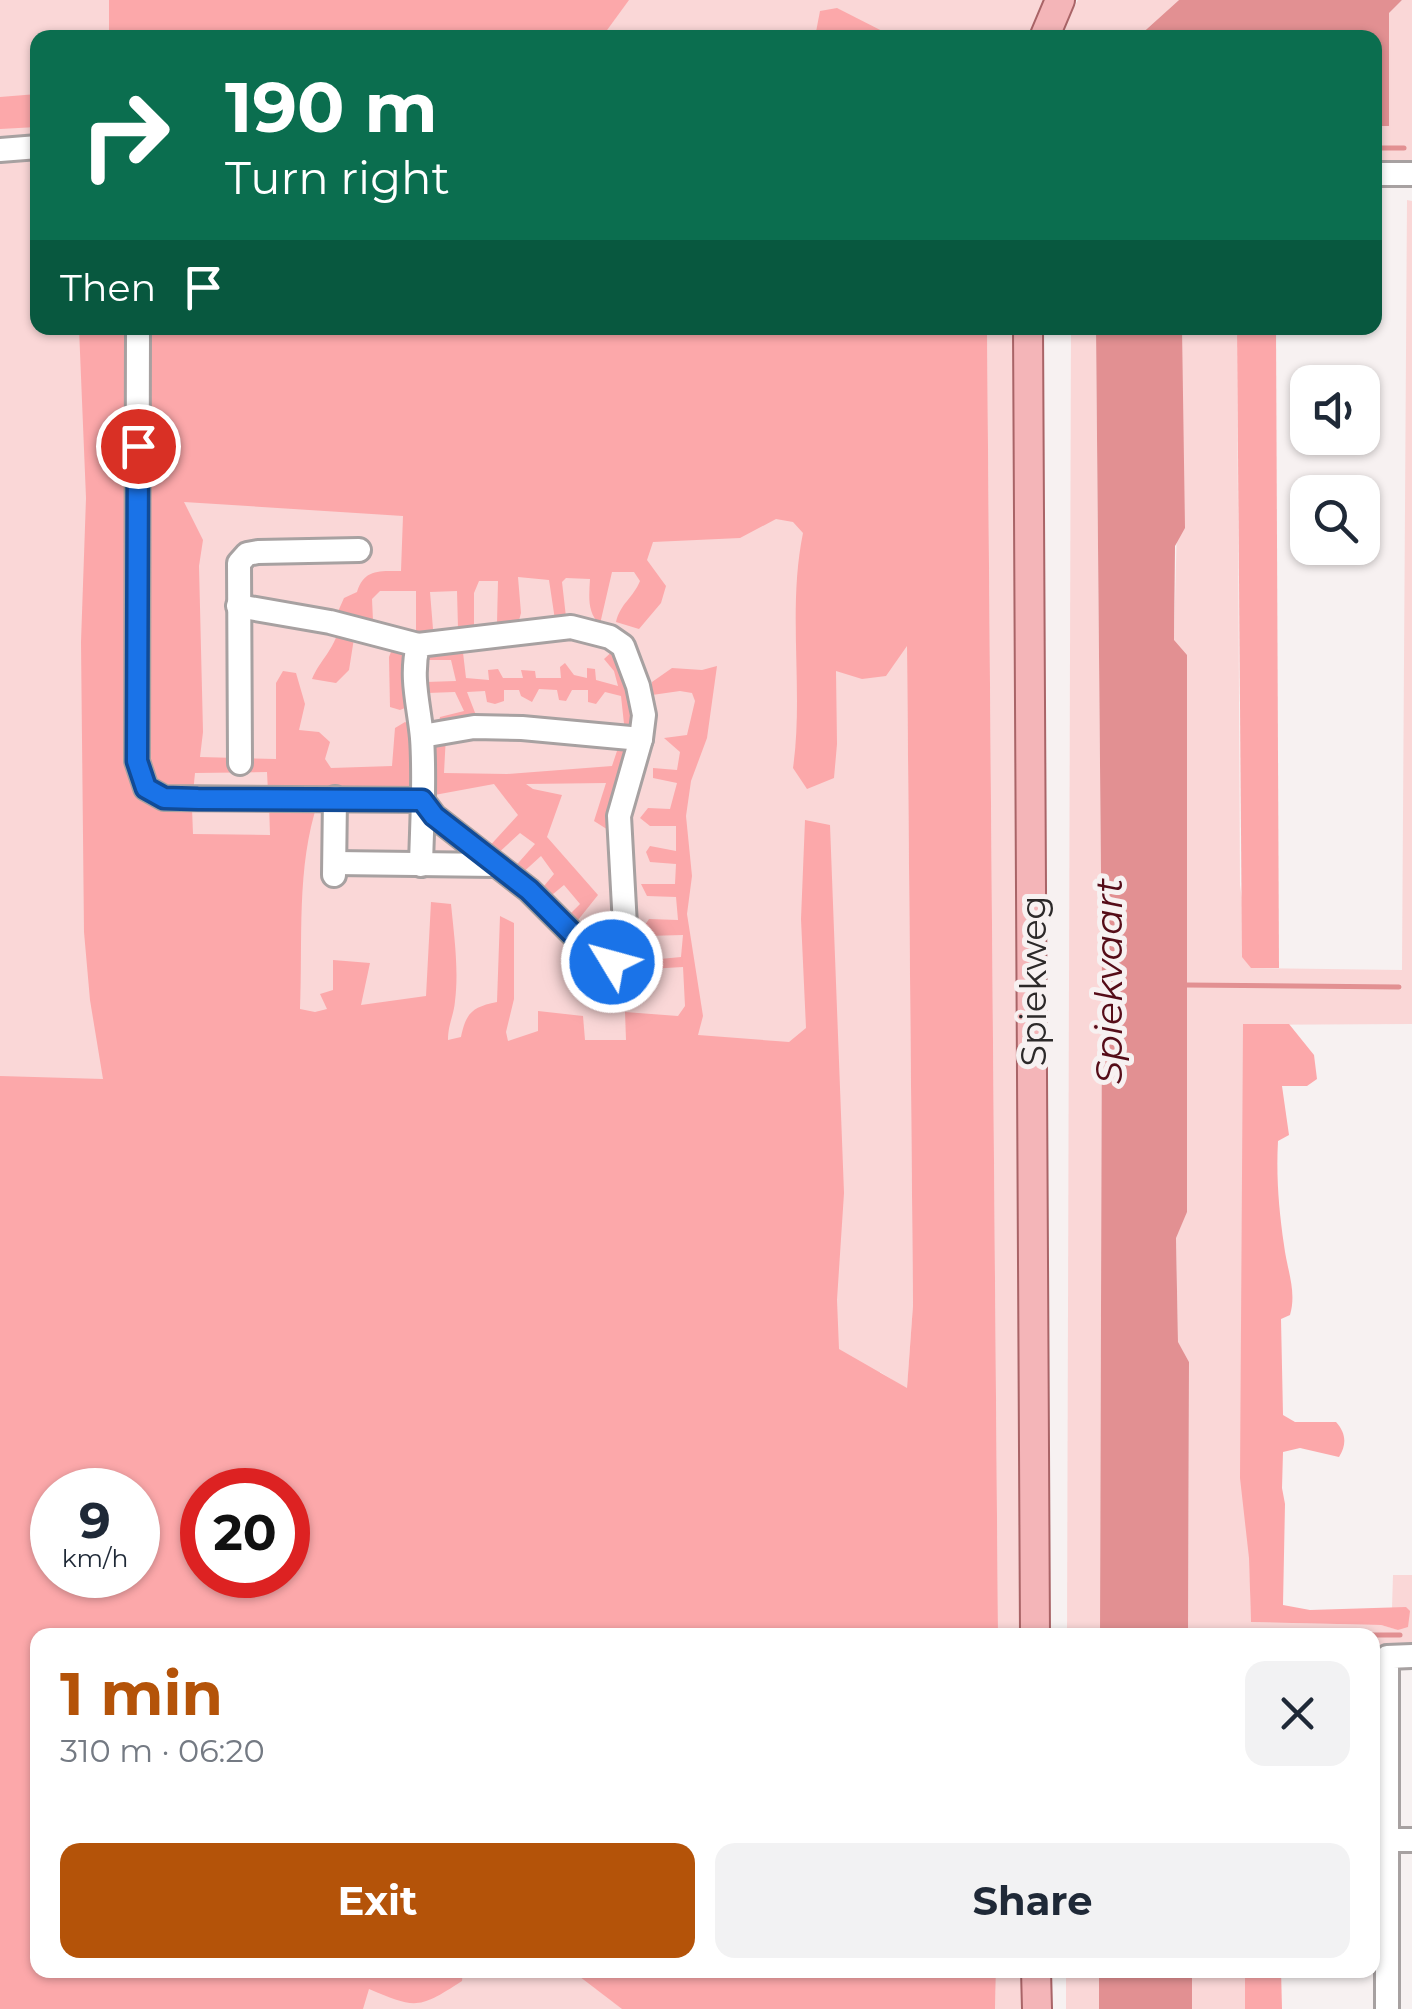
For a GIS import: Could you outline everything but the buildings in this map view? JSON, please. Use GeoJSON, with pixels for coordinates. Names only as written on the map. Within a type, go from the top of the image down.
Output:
{"type":"FeatureCollection","features":[{"type":"Feature","properties":{"kind":"main road"},"geometry":{"type":"LineString","coordinates":[[1047,30],[1060,0]]}},
{"type":"Feature","properties":{"kind":"main road","name":"Spiekweg"},"geometry":{"type":"LineString","coordinates":[[1028,335],[1035,1628]]}},
{"type":"Feature","properties":{"kind":"main road"},"geometry":{"type":"LineString","coordinates":[[1036,1978],[1036,2009]]}},
{"type":"Feature","properties":{"kind":"street"},"geometry":{"type":"LineString","coordinates":[[0,150],[30,148]]}},
{"type":"Feature","properties":{"kind":"street"},"geometry":{"type":"LineString","coordinates":[[1382,174],[1412,174]]}},
{"type":"Feature","properties":{"kind":"street"},"geometry":{"type":"LineString","coordinates":[[138,335],[140,776],[146,788],[164,798],[422,800]]}},
{"type":"Feature","properties":{"kind":"street"},"geometry":{"type":"LineString","coordinates":[[240,763],[239,563],[247,554],[359,550]]}},
{"type":"Feature","properties":{"kind":"street"},"geometry":{"type":"LineString","coordinates":[[238,606],[330,622],[418,644],[571,628],[610,637],[623,646],[644,715],[641,739],[621,800],[625,954],[620,959],[602,960],[594,955],[552,911],[434,816],[422,800]]}},
{"type":"Feature","properties":{"kind":"street"},"geometry":{"type":"LineString","coordinates":[[418,644],[413,667],[422,736],[421,865]]}},
{"type":"Feature","properties":{"kind":"street"},"geometry":{"type":"LineString","coordinates":[[422,736],[474,727],[641,739]]}},
{"type":"Feature","properties":{"kind":"street"},"geometry":{"type":"LineString","coordinates":[[335,798],[334,871],[496,865]]}},
{"type":"Feature","properties":{"kind":"street"},"geometry":{"type":"LineString","coordinates":[[1387,2009],[1387,1657],[1412,1656]]}},
{"type":"Feature","properties":{"kind":"street"},"geometry":{"type":"LineString","coordinates":[[1385,1840],[1412,1840]]}},
{"type":"Feature","properties":{"kind":"shaded area"},"geometry":{"type":"Polygon","coordinates":[[[0,0],[1049,0],[1036,30],[30,30],[30,335],[896,335],[892,667],[907,644],[913,1305],[907,1389],[880,1372],[875,1628],[30,1628],[30,1978],[869,1978],[869,2009],[0,2009],[0,0]]]}},
{"type":"Feature","properties":{"kind":"shaded area"},"geometry":{"type":"Polygon","coordinates":[[[109,0],[629,0],[607,30],[109,30],[109,0]]]}},
{"type":"Feature","properties":{"kind":"shaded area"},"geometry":{"type":"Polygon","coordinates":[[[1078,0],[1179,0],[1146,30],[1061,30],[1078,0]]]}},
{"type":"Feature","properties":{"kind":"shaded area"},"geometry":{"type":"Polygon","coordinates":[[[1402,0],[1412,0],[1412,170],[1382,170],[1382,126],[1389,125],[1389,13],[1402,0]]]}},
{"type":"Feature","properties":{"kind":"shaded area"},"geometry":{"type":"Polygon","coordinates":[[[837,8],[880,30],[816,30],[820,11],[837,8]]]}},
{"type":"Feature","properties":{"kind":"shaded area"},"geometry":{"type":"Polygon","coordinates":[[[30,95],[30,127],[0,129],[0,97],[30,95]]]}},
{"type":"Feature","properties":{"kind":"shaded area"},"geometry":{"type":"Polygon","coordinates":[[[1407,200],[1412,201],[1412,1024],[1243,1025],[1243,1299],[1251,1622],[1381,1625],[1399,1630],[1406,1608],[1392,1608],[1393,1575],[1412,1575],[1412,1647],[1380,1647],[1380,1628],[1188,1628],[1189,1362],[1178,1343],[1176,1237],[1187,1211],[1187,656],[1174,641],[1182,335],[1237,335],[1240,885],[1251,968],[1402,970],[1407,200]]]}},
{"type":"Feature","properties":{"kind":"shaded area"},"geometry":{"type":"Polygon","coordinates":[[[79,335],[134,335],[134,772],[192,808],[193,834],[270,835],[269,802],[318,802],[303,878],[300,1009],[327,1009],[320,994],[333,990],[333,960],[370,963],[361,1005],[426,996],[431,902],[451,904],[456,977],[448,1040],[461,1037],[472,1012],[497,1002],[500,916],[514,923],[514,999],[506,1032],[508,1041],[538,1031],[538,1011],[583,1016],[585,1040],[626,1040],[625,1012],[678,1016],[685,1006],[683,967],[649,969],[649,960],[681,957],[683,935],[647,936],[643,928],[649,919],[678,920],[676,897],[647,896],[641,884],[675,884],[676,864],[650,862],[646,852],[650,846],[676,851],[676,826],[650,826],[640,818],[648,808],[670,809],[677,783],[653,778],[653,768],[677,770],[680,752],[664,738],[687,735],[695,701],[692,693],[680,691],[652,695],[652,682],[672,668],[702,670],[717,666],[707,738],[691,781],[686,816],[692,876],[687,914],[703,1016],[698,1035],[789,1042],[806,1028],[801,919],[805,820],[830,825],[844,1193],[837,1300],[839,1349],[907,1388],[913,1305],[907,646],[886,676],[862,679],[836,671],[834,778],[807,789],[793,768],[796,592],[803,533],[793,522],[776,519],[740,538],[653,542],[647,560],[666,586],[661,603],[639,629],[616,622],[640,581],[634,572],[612,572],[600,624],[591,609],[590,579],[566,578],[562,582],[566,617],[555,620],[549,580],[518,577],[518,624],[508,627],[497,623],[498,581],[479,581],[474,593],[474,629],[464,632],[458,628],[457,591],[430,592],[433,629],[428,636],[416,632],[416,591],[380,591],[372,599],[373,621],[336,616],[344,598],[357,592],[368,575],[401,571],[403,516],[184,502],[203,540],[199,566],[203,732],[200,757],[276,759],[276,683],[283,671],[296,673],[305,704],[299,730],[319,732],[330,742],[325,759],[331,768],[392,766],[395,728],[405,722],[415,727],[415,792],[268,792],[267,772],[195,773],[193,793],[171,794],[148,780],[142,335],[987,335],[998,1628],[30,1628],[30,1978],[462,1978],[436,1997],[417,2003],[369,1989],[363,2009],[0,2009],[0,1076],[103,1079],[84,932],[81,642],[86,498],[79,335]]]}},
{"type":"Feature","properties":{"kind":"shaded area"},"geometry":{"type":"Polygon","coordinates":[[[987,335],[1017,335],[1024,1628],[998,1628],[987,335]]]}},
{"type":"Feature","properties":{"kind":"shaded area"},"geometry":{"type":"Polygon","coordinates":[[[1071,335],[1096,335],[1102,983],[1100,1628],[1067,1628],[1071,335]]]}},
{"type":"Feature","properties":{"kind":"shaded area"},"geometry":{"type":"Polygon","coordinates":[[[1237,335],[1276,335],[1279,968],[1251,968],[1242,957],[1237,335]]]}},
{"type":"Feature","properties":{"kind":"shaded area"},"geometry":{"type":"Polygon","coordinates":[[[339,628],[355,632],[349,670],[336,683],[312,679],[334,643],[339,628]]]}},
{"type":"Feature","properties":{"kind":"shaded area"},"geometry":{"type":"Polygon","coordinates":[[[462,644],[466,678],[489,680],[488,670],[498,669],[503,678],[523,678],[521,670],[535,671],[536,678],[561,678],[560,667],[565,663],[574,675],[587,678],[587,668],[595,669],[596,680],[618,686],[614,671],[604,659],[617,647],[638,726],[625,733],[621,696],[605,692],[596,704],[588,702],[588,690],[572,690],[566,701],[559,700],[557,690],[539,689],[532,702],[521,696],[519,690],[504,690],[504,701],[495,704],[487,702],[485,691],[467,692],[479,723],[438,728],[440,717],[464,711],[455,692],[427,693],[426,682],[456,681],[451,660],[418,660],[420,655],[462,644]]]}},
{"type":"Feature","properties":{"kind":"shaded area"},"geometry":{"type":"Polygon","coordinates":[[[393,647],[409,656],[412,705],[400,710],[390,707],[389,657],[393,647]]]}},
{"type":"Feature","properties":{"kind":"shaded area"},"geometry":{"type":"Polygon","coordinates":[[[446,735],[444,773],[507,774],[612,766],[620,742],[630,751],[613,833],[594,821],[606,783],[526,784],[562,795],[547,837],[598,895],[574,925],[566,918],[580,904],[564,885],[547,899],[539,892],[554,874],[541,856],[519,876],[512,870],[535,844],[520,833],[494,857],[486,850],[518,815],[494,784],[429,796],[428,743],[446,735]]]}},
{"type":"Feature","properties":{"kind":"shaded area"},"geometry":{"type":"Polygon","coordinates":[[[610,923],[621,929],[621,945],[611,956],[586,935],[591,939],[610,923]]]}},
{"type":"Feature","properties":{"kind":"shaded area"},"geometry":{"type":"Polygon","coordinates":[[[1243,1024],[1289,1024],[1314,1055],[1317,1079],[1307,1086],[1282,1086],[1289,1135],[1278,1141],[1278,1180],[1292,1297],[1290,1315],[1281,1319],[1283,1415],[1295,1422],[1336,1422],[1344,1439],[1339,1457],[1300,1448],[1283,1452],[1283,1605],[1310,1610],[1406,1607],[1410,1611],[1408,1627],[1398,1630],[1381,1625],[1251,1622],[1240,1478],[1243,1024]]]}},
{"type":"Feature","properties":{"kind":"shaded area"},"geometry":{"type":"Polygon","coordinates":[[[581,1978],[996,1978],[995,2009],[622,2009],[581,1978]]]}},
{"type":"Feature","properties":{"kind":"shaded area"},"geometry":{"type":"Polygon","coordinates":[[[996,1978],[1027,1978],[1028,2009],[995,2009],[996,1978]]]}},
{"type":"Feature","properties":{"kind":"shaded area"},"geometry":{"type":"Polygon","coordinates":[[[1066,1978],[1099,1978],[1099,2009],[1066,2009],[1066,1978]]]}},
{"type":"Feature","properties":{"kind":"shaded area"},"geometry":{"type":"Polygon","coordinates":[[[1192,1978],[1245,1978],[1245,2009],[1192,2009],[1192,1978]]]}},
{"type":"Feature","properties":{"kind":"shaded area"},"geometry":{"type":"Polygon","coordinates":[[[1245,1978],[1281,1978],[1282,2009],[1245,2009],[1245,1978]]]}},
{"type":"Feature","properties":{"kind":"water"},"geometry":{"type":"Polygon","coordinates":[[[1179,0],[1402,0],[1389,13],[1389,126],[1382,126],[1382,30],[1146,30],[1179,0]]]}},
{"type":"Feature","properties":{"kind":"water","name":"Spiekvaart"},"geometry":{"type":"Polygon","coordinates":[[[1096,335],[1182,335],[1185,528],[1175,546],[1174,640],[1187,655],[1187,1212],[1176,1238],[1178,1342],[1189,1362],[1188,1628],[1100,1628],[1102,983],[1096,335]]]}},
{"type":"Feature","properties":{"kind":"water"},"geometry":{"type":"Polygon","coordinates":[[[1099,1978],[1192,1978],[1192,2009],[1099,2009],[1099,1978]]]}},
{"type":"Feature","properties":{"kind":"waterway"},"geometry":{"type":"LineString","coordinates":[[1382,148],[1404,148]]}},
{"type":"Feature","properties":{"kind":"waterway"},"geometry":{"type":"LineString","coordinates":[[1186,985],[1399,987]]}},
{"type":"Feature","properties":{"kind":"waterway"},"geometry":{"type":"LineString","coordinates":[[1380,1635],[1400,1635]]}},
{"type":"Feature","properties":{"kind":"route"},"geometry":{"type":"LineString","coordinates":[[138,446],[137,761],[146,788],[164,798],[422,800],[434,816],[529,890],[594,955],[612,962]]}}]}
